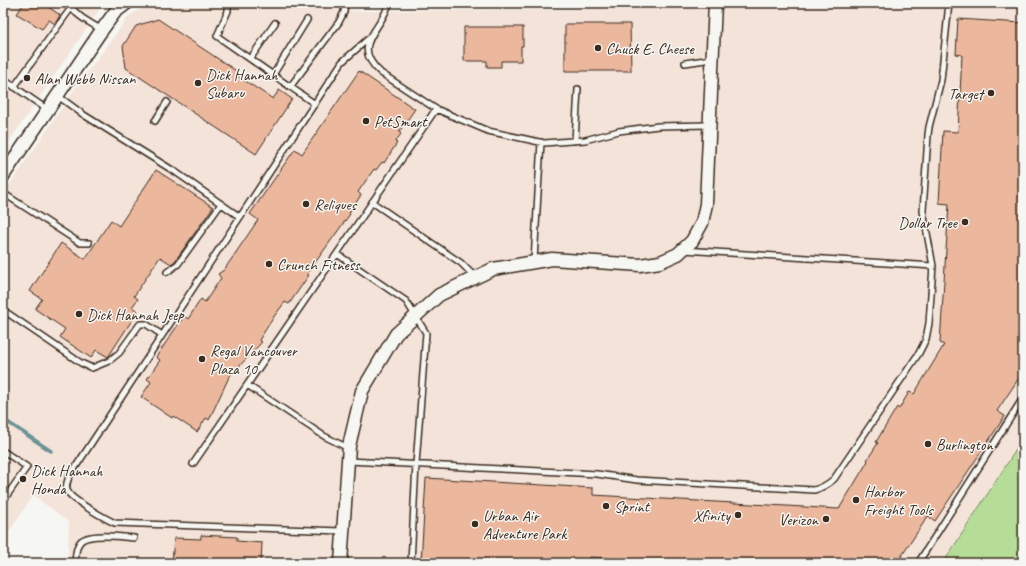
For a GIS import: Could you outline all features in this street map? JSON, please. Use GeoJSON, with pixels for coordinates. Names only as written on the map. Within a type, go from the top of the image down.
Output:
{"type":"FeatureCollection","features":[{"type":"Feature","properties":{"kind":"street"},"geometry":{"type":"LineString","coordinates":[[3,176],[102,30],[116,12],[127,3]]}},
{"type":"Feature","properties":{"kind":"street"},"geometry":{"type":"LineString","coordinates":[[341,563],[348,455],[362,391],[396,334],[439,295],[493,269],[552,259],[640,265],[660,262],[678,254],[692,241],[702,223],[706,204],[715,3]]}},
{"type":"Feature","properties":{"kind":"lane"},"geometry":{"type":"LineString","coordinates":[[228,3],[228,10],[217,36],[315,104]]}},
{"type":"Feature","properties":{"kind":"lane"},"geometry":{"type":"LineString","coordinates":[[290,87],[339,22],[344,12],[345,3]]}},
{"type":"Feature","properties":{"kind":"lane"},"geometry":{"type":"LineString","coordinates":[[343,532],[115,523],[104,519],[69,494],[66,486],[69,477],[342,62],[368,39],[387,12],[389,3]]}},
{"type":"Feature","properties":{"kind":"lane"},"geometry":{"type":"LineString","coordinates":[[247,385],[324,436],[348,455],[416,464],[597,474],[653,481],[814,490],[828,485],[834,479],[923,346],[926,339],[929,323],[933,266],[923,211],[929,127],[942,80],[949,3]]}},
{"type":"Feature","properties":{"kind":"lane"},"geometry":{"type":"LineString","coordinates":[[14,87],[70,5],[79,15],[102,30]]}},
{"type":"Feature","properties":{"kind":"lane"},"geometry":{"type":"LineString","coordinates":[[273,75],[307,20]]}},
{"type":"Feature","properties":{"kind":"lane"},"geometry":{"type":"LineString","coordinates":[[250,59],[274,23]]}},
{"type":"Feature","properties":{"kind":"lane"},"geometry":{"type":"LineString","coordinates":[[368,39],[367,49],[369,59],[374,67],[436,109],[488,131],[541,142],[585,140],[619,131],[658,126],[709,125]]}},
{"type":"Feature","properties":{"kind":"lane"},"geometry":{"type":"LineString","coordinates":[[685,63],[712,59]]}},
{"type":"Feature","properties":{"kind":"lane"},"geometry":{"type":"LineString","coordinates":[[3,79],[48,110]]}},
{"type":"Feature","properties":{"kind":"lane"},"geometry":{"type":"LineString","coordinates":[[575,141],[578,89]]}},
{"type":"Feature","properties":{"kind":"lane"},"geometry":{"type":"LineString","coordinates":[[58,96],[84,115],[177,173],[240,217]]}},
{"type":"Feature","properties":{"kind":"lane"},"geometry":{"type":"LineString","coordinates":[[155,121],[167,102]]}},
{"type":"Feature","properties":{"kind":"lane"},"geometry":{"type":"LineString","coordinates":[[193,464],[436,109]]}},
{"type":"Feature","properties":{"kind":"lane"},"geometry":{"type":"LineString","coordinates":[[534,262],[541,142]]}},
{"type":"Feature","properties":{"kind":"lane"},"geometry":{"type":"LineString","coordinates":[[3,193],[80,243],[89,243]]}},
{"type":"Feature","properties":{"kind":"lane"},"geometry":{"type":"LineString","coordinates":[[372,202],[461,263],[475,278]]}},
{"type":"Feature","properties":{"kind":"lane"},"geometry":{"type":"LineString","coordinates":[[167,272],[178,264],[221,204]]}},
{"type":"Feature","properties":{"kind":"lane"},"geometry":{"type":"LineString","coordinates":[[682,250],[933,266]]}},
{"type":"Feature","properties":{"kind":"lane"},"geometry":{"type":"LineString","coordinates":[[337,254],[406,301],[426,333],[416,464],[411,563]]}},
{"type":"Feature","properties":{"kind":"lane"},"geometry":{"type":"LineString","coordinates":[[3,310],[81,363],[92,368],[109,361],[114,357],[140,324],[146,324],[162,335]]}},
{"type":"Feature","properties":{"kind":"lane"},"geometry":{"type":"LineString","coordinates":[[918,563],[1023,398]]}},
{"type":"Feature","properties":{"kind":"lane"},"geometry":{"type":"LineString","coordinates":[[3,451],[27,467],[3,501]]}},
{"type":"Feature","properties":{"kind":"lane"},"geometry":{"type":"LineString","coordinates":[[75,563],[77,547],[79,543],[87,537],[134,538]]}},
{"type":"Feature","properties":{"kind":"shaded area","name":"Alan Webb Nissan"},"geometry":{"type":"Polygon","coordinates":[[[3,3],[104,3],[3,150],[3,3]]]}},
{"type":"Feature","properties":{"kind":"shaded area"},"geometry":{"type":"Polygon","coordinates":[[[220,3],[361,11],[1023,5],[1023,438],[942,563],[68,563],[69,522],[33,495],[3,541],[3,195],[74,90],[130,15],[150,4],[220,3]]]}},
{"type":"Feature","properties":{"kind":"green space"},"geometry":{"type":"Polygon","coordinates":[[[1023,439],[1023,563],[943,563],[1023,439]]]}},
{"type":"Feature","properties":{"kind":"building"},"geometry":{"type":"Polygon","coordinates":[[[24,3],[49,3],[47,6],[60,15],[55,24],[49,20],[42,29],[17,14],[24,3]]]}},
{"type":"Feature","properties":{"kind":"building","name":"Dick Hannah Subaru"},"geometry":{"type":"Polygon","coordinates":[[[158,19],[238,72],[236,75],[273,99],[279,90],[292,99],[256,154],[126,68],[123,46],[136,26],[158,19]]]}},
{"type":"Feature","properties":{"kind":"building"},"geometry":{"type":"Polygon","coordinates":[[[958,19],[1023,23],[1023,372],[997,411],[1005,416],[935,521],[928,516],[897,563],[696,563],[590,557],[590,563],[421,563],[426,478],[593,488],[593,495],[839,509],[868,461],[867,460],[878,443],[876,442],[897,407],[899,409],[909,392],[914,394],[944,345],[940,343],[949,204],[939,203],[943,131],[958,132],[962,55],[956,54],[958,19]]]}},
{"type":"Feature","properties":{"kind":"building","name":"Chuck E. Cheese"},"geometry":{"type":"Polygon","coordinates":[[[565,24],[630,24],[631,71],[565,71],[565,24]]]}},
{"type":"Feature","properties":{"kind":"building"},"geometry":{"type":"Polygon","coordinates":[[[464,27],[523,27],[521,61],[501,61],[501,67],[487,67],[487,61],[464,61],[464,27]]]}},
{"type":"Feature","properties":{"kind":"building"},"geometry":{"type":"Polygon","coordinates":[[[359,71],[415,109],[399,132],[401,134],[395,142],[397,143],[384,163],[382,162],[376,170],[374,169],[358,192],[361,195],[349,213],[350,214],[307,274],[309,275],[289,304],[285,302],[275,315],[259,340],[262,342],[229,377],[209,420],[206,418],[197,432],[173,416],[172,418],[141,397],[151,382],[147,379],[160,360],[156,357],[184,316],[188,319],[201,299],[205,302],[221,278],[218,274],[224,270],[258,220],[250,214],[295,149],[302,154],[359,71]]]}},
{"type":"Feature","properties":{"kind":"building"},"geometry":{"type":"Polygon","coordinates":[[[156,170],[213,207],[175,261],[171,264],[160,257],[134,296],[138,299],[132,307],[138,311],[108,357],[96,350],[91,358],[60,337],[65,329],[35,309],[42,299],[30,291],[61,243],[85,259],[111,220],[119,226],[156,170]]]}},
{"type":"Feature","properties":{"kind":"building"},"geometry":{"type":"Polygon","coordinates":[[[201,535],[237,537],[237,541],[262,543],[261,563],[172,563],[174,538],[201,539],[201,535]]]}},
{"type":"Feature","properties":{"kind":"waterway"},"geometry":{"type":"LineString","coordinates":[[3,419],[51,451]]}},
{"type":"Feature","properties":{"kind":"place","name":"Chuck E. Cheese"},"geometry":{"type":"Point","coordinates":[598,48]}},
{"type":"Feature","properties":{"kind":"place","name":"Alan Webb Nissan"},"geometry":{"type":"Point","coordinates":[27,78]}},
{"type":"Feature","properties":{"kind":"place","name":"Dick Hannah Subaru"},"geometry":{"type":"Point","coordinates":[198,83]}},
{"type":"Feature","properties":{"kind":"place","name":"Target"},"geometry":{"type":"Point","coordinates":[991,93]}},
{"type":"Feature","properties":{"kind":"place","name":"PetSmart"},"geometry":{"type":"Point","coordinates":[366,121]}},
{"type":"Feature","properties":{"kind":"place","name":"Reliques"},"geometry":{"type":"Point","coordinates":[306,204]}},
{"type":"Feature","properties":{"kind":"place","name":"Dollar Tree"},"geometry":{"type":"Point","coordinates":[965,222]}},
{"type":"Feature","properties":{"kind":"place","name":"Crunch Fitness"},"geometry":{"type":"Point","coordinates":[269,264]}},
{"type":"Feature","properties":{"kind":"place","name":"Dick Hannah Jeep"},"geometry":{"type":"Point","coordinates":[79,314]}},
{"type":"Feature","properties":{"kind":"place","name":"Regal Vancouver Plaza 10"},"geometry":{"type":"Point","coordinates":[202,359]}},
{"type":"Feature","properties":{"kind":"place","name":"Burlington"},"geometry":{"type":"Point","coordinates":[928,444]}},
{"type":"Feature","properties":{"kind":"place","name":"Dick Hannah Honda"},"geometry":{"type":"Point","coordinates":[23,479]}},
{"type":"Feature","properties":{"kind":"place","name":"Harbor Freight Tools"},"geometry":{"type":"Point","coordinates":[856,500]}},
{"type":"Feature","properties":{"kind":"place","name":"Sprint"},"geometry":{"type":"Point","coordinates":[606,506]}},
{"type":"Feature","properties":{"kind":"place","name":"Xfinity"},"geometry":{"type":"Point","coordinates":[738,515]}},
{"type":"Feature","properties":{"kind":"place","name":"Verizon"},"geometry":{"type":"Point","coordinates":[826,519]}},
{"type":"Feature","properties":{"kind":"place","name":"Urban Air Adventure Park"},"geometry":{"type":"Point","coordinates":[475,524]}}]}
